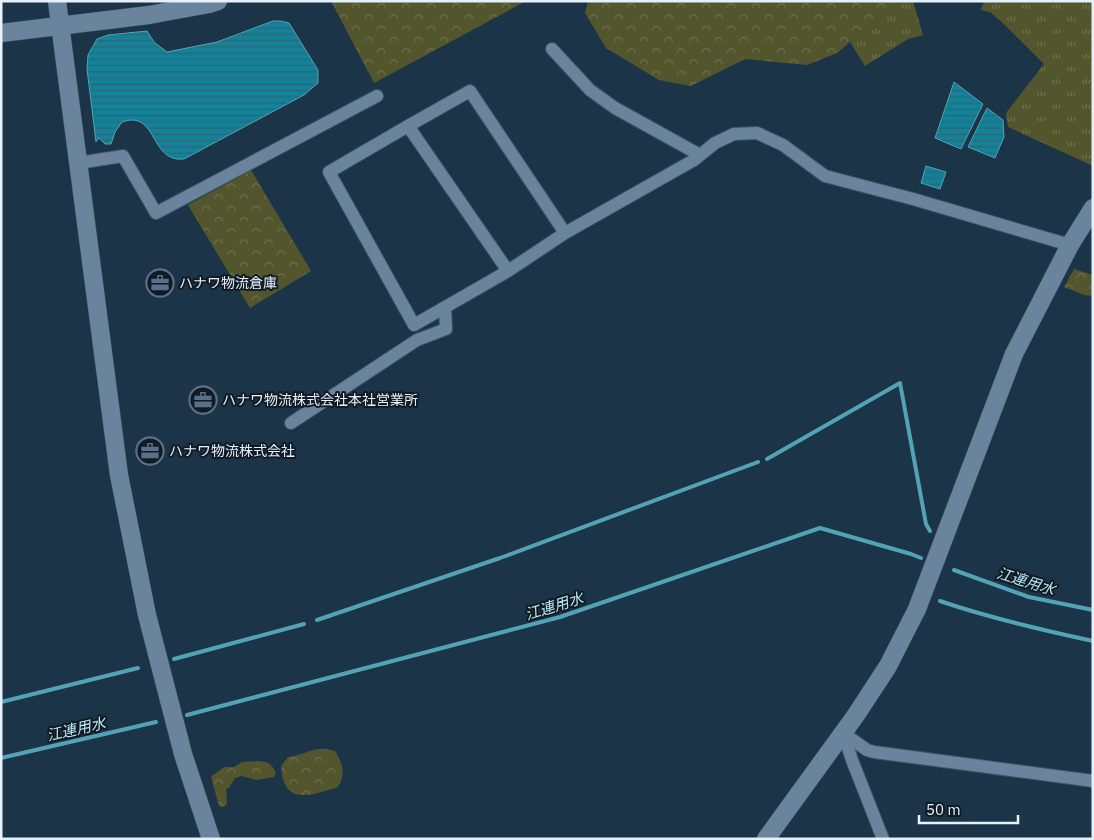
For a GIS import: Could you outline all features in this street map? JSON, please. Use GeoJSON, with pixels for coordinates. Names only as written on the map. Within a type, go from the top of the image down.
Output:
{"type":"FeatureCollection","features":[{"type":"Feature","properties":{"kind":"street"},"geometry":{"type":"LineString","coordinates":[[57,1],[121,484],[147,616],[183,754],[211,839]]}},
{"type":"Feature","properties":{"kind":"street"},"geometry":{"type":"LineString","coordinates":[[1,33],[149,15],[218,1]]}},
{"type":"Feature","properties":{"kind":"street"},"geometry":{"type":"LineString","coordinates":[[552,49],[590,90],[615,108],[700,155]]}},
{"type":"Feature","properties":{"kind":"street"},"geometry":{"type":"LineString","coordinates":[[565,233],[470,91],[329,172],[414,325],[508,271],[565,233],[700,155],[715,143],[734,134],[757,133],[783,144],[825,176],[913,199],[1070,245]]}},
{"type":"Feature","properties":{"kind":"street"},"geometry":{"type":"LineString","coordinates":[[78,163],[123,156],[156,213],[377,96]]}},
{"type":"Feature","properties":{"kind":"street"},"geometry":{"type":"LineString","coordinates":[[408,126],[508,271]]}},
{"type":"Feature","properties":{"kind":"street"},"geometry":{"type":"LineString","coordinates":[[766,839],[843,733],[888,666],[917,609],[1014,354],[1070,245],[1093,208]]}},
{"type":"Feature","properties":{"kind":"street"},"geometry":{"type":"LineString","coordinates":[[290,423],[417,340],[446,329],[445,307]]}},
{"type":"Feature","properties":{"kind":"street"},"geometry":{"type":"LineString","coordinates":[[843,733],[867,750],[874,752],[1093,782]]}},
{"type":"Feature","properties":{"kind":"street"},"geometry":{"type":"LineString","coordinates":[[843,733],[883,839]]}},
{"type":"Feature","properties":{"kind":"green space"},"geometry":{"type":"Polygon","coordinates":[[[331,1],[526,1],[374,83],[331,1]]]}},
{"type":"Feature","properties":{"kind":"green space"},"geometry":{"type":"Polygon","coordinates":[[[588,1],[899,1],[837,53],[807,65],[745,59],[691,86],[659,80],[606,48],[585,13],[588,1]]]}},
{"type":"Feature","properties":{"kind":"green space"},"geometry":{"type":"Polygon","coordinates":[[[899,1],[913,1],[923,35],[908,39],[865,66],[850,42],[899,1]]]}},
{"type":"Feature","properties":{"kind":"green space"},"geometry":{"type":"Polygon","coordinates":[[[985,1],[1093,1],[1093,166],[1008,127],[1006,113],[1044,64],[990,12],[980,10],[985,1]]]}},
{"type":"Feature","properties":{"kind":"green space"},"geometry":{"type":"Polygon","coordinates":[[[251,170],[311,271],[250,308],[188,205],[251,170]]]}},
{"type":"Feature","properties":{"kind":"green space"},"geometry":{"type":"Polygon","coordinates":[[[1074,269],[1093,275],[1093,296],[1084,295],[1064,287],[1074,269]]]}},
{"type":"Feature","properties":{"kind":"green space"},"geometry":{"type":"Polygon","coordinates":[[[317,749],[335,751],[343,773],[338,787],[308,795],[293,793],[283,779],[281,766],[288,757],[317,749]]]}},
{"type":"Feature","properties":{"kind":"green space"},"geometry":{"type":"Polygon","coordinates":[[[259,761],[271,766],[276,773],[274,777],[257,780],[241,776],[235,778],[229,788],[226,789],[227,804],[223,807],[219,806],[211,777],[224,767],[234,767],[242,762],[259,761]]]}},
{"type":"Feature","properties":{"kind":"water"},"geometry":{"type":"Polygon","coordinates":[[[273,21],[289,23],[318,70],[318,83],[304,95],[184,159],[173,158],[165,153],[158,146],[148,129],[142,123],[134,120],[122,122],[115,132],[111,144],[105,144],[99,138],[96,142],[87,69],[88,55],[97,39],[108,35],[147,31],[154,42],[167,52],[217,42],[273,21]]]}},
{"type":"Feature","properties":{"kind":"water"},"geometry":{"type":"Polygon","coordinates":[[[954,82],[983,104],[961,149],[935,138],[954,82]]]}},
{"type":"Feature","properties":{"kind":"water"},"geometry":{"type":"Polygon","coordinates":[[[987,108],[1003,120],[1004,137],[995,158],[968,147],[987,108]]]}},
{"type":"Feature","properties":{"kind":"water"},"geometry":{"type":"Polygon","coordinates":[[[926,166],[946,172],[940,189],[921,183],[926,166]]]}},
{"type":"Feature","properties":{"kind":"waterway"},"geometry":{"type":"LineString","coordinates":[[767,459],[900,383],[926,524],[930,531]]}},
{"type":"Feature","properties":{"kind":"waterway"},"geometry":{"type":"LineString","coordinates":[[317,620],[500,558],[758,462]]}},
{"type":"Feature","properties":{"kind":"waterway","name":"江連用水"},"geometry":{"type":"LineString","coordinates":[[187,715],[560,617],[820,528],[921,558]]}},
{"type":"Feature","properties":{"kind":"waterway","name":"江連用水"},"geometry":{"type":"LineString","coordinates":[[954,570],[1029,597],[1093,610]]}},
{"type":"Feature","properties":{"kind":"waterway"},"geometry":{"type":"LineString","coordinates":[[940,601],[1016,623],[1093,641]]}},
{"type":"Feature","properties":{"kind":"waterway"},"geometry":{"type":"LineString","coordinates":[[174,659],[304,624]]}},
{"type":"Feature","properties":{"kind":"waterway"},"geometry":{"type":"LineString","coordinates":[[1,702],[138,668]]}},
{"type":"Feature","properties":{"kind":"waterway","name":"江連用水"},"geometry":{"type":"LineString","coordinates":[[1,758],[156,722]]}},
{"type":"Feature","properties":{"kind":"place","name":"ハナワ物流倉庫"},"geometry":{"type":"Point","coordinates":[160,283]}},
{"type":"Feature","properties":{"kind":"place","name":"ハナワ物流株式会社本社営業所"},"geometry":{"type":"Point","coordinates":[203,400]}},
{"type":"Feature","properties":{"kind":"place","name":"ハナワ物流株式会社"},"geometry":{"type":"Point","coordinates":[150,451]}}]}
